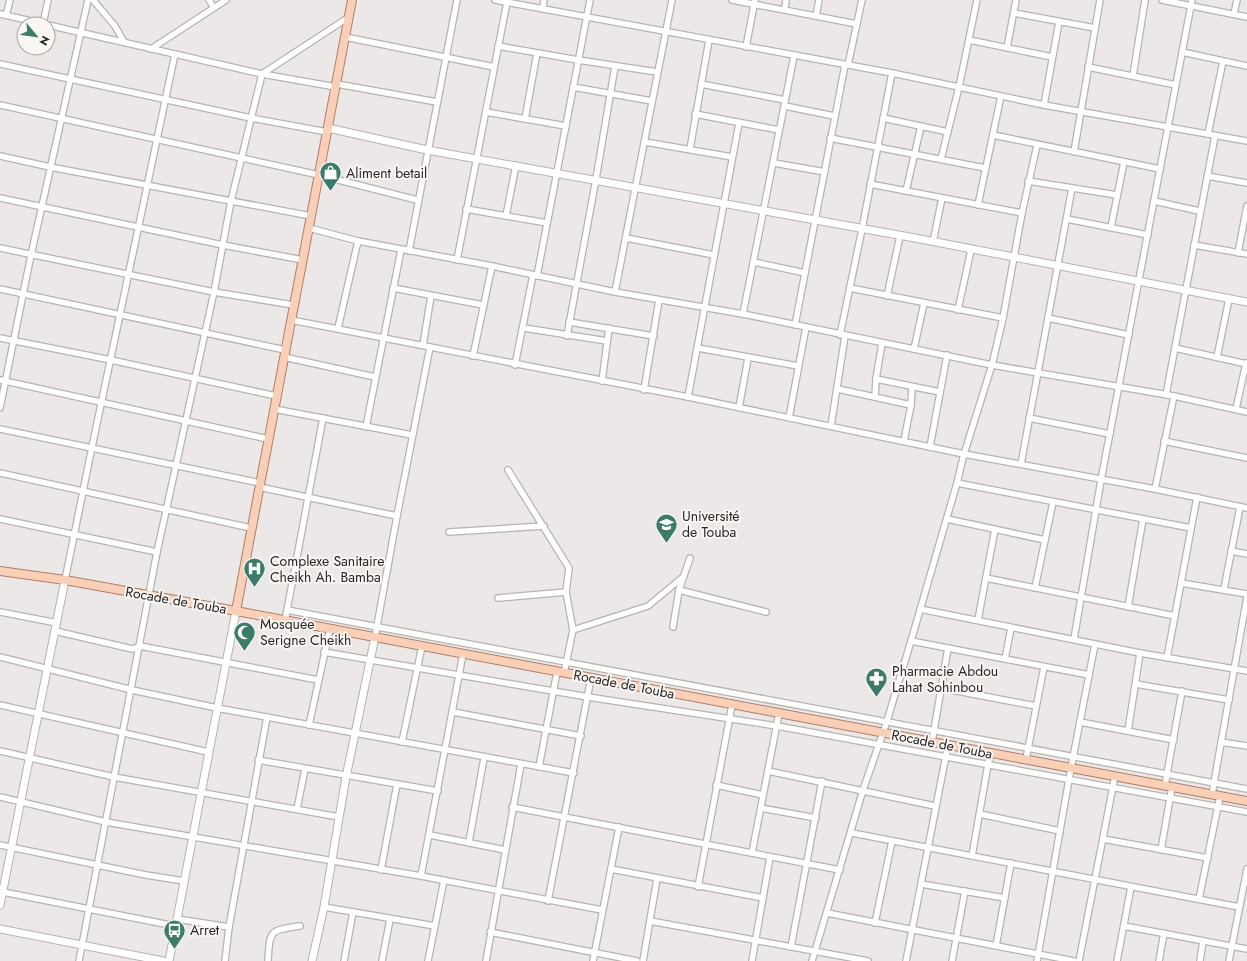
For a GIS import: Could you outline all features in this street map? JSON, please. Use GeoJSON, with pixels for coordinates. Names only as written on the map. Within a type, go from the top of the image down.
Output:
{"type":"FeatureCollection","features":[{"type":"Feature","properties":{"kind":"main road"},"geometry":{"type":"LineString","coordinates":[[236,611],[352,0]]}},
{"type":"Feature","properties":{"kind":"main road","name":"Rocade de Touba"},"geometry":{"type":"LineString","coordinates":[[0,571],[66,580],[236,611],[330,630],[376,637],[1247,801]]}},
{"type":"Feature","properties":{"kind":"street"},"geometry":{"type":"LineString","coordinates":[[10,0],[3,15],[16,18]]}},
{"type":"Feature","properties":{"kind":"street"},"geometry":{"type":"LineString","coordinates":[[45,16],[48,0]]}},
{"type":"Feature","properties":{"kind":"street"},"geometry":{"type":"LineString","coordinates":[[0,408],[3,380],[13,341],[60,118],[88,0]]}},
{"type":"Feature","properties":{"kind":"street"},"geometry":{"type":"LineString","coordinates":[[93,0],[115,26],[124,42]]}},
{"type":"Feature","properties":{"kind":"street"},"geometry":{"type":"LineString","coordinates":[[209,0],[214,8]]}},
{"type":"Feature","properties":{"kind":"street"},"geometry":{"type":"LineString","coordinates":[[151,49],[226,0]]}},
{"type":"Feature","properties":{"kind":"street"},"geometry":{"type":"LineString","coordinates":[[409,251],[417,200],[446,58],[456,0]]}},
{"type":"Feature","properties":{"kind":"street"},"geometry":{"type":"LineString","coordinates":[[496,0],[892,73],[1044,105],[1247,141]]}},
{"type":"Feature","properties":{"kind":"street"},"geometry":{"type":"LineString","coordinates":[[543,9],[544,0]]}},
{"type":"Feature","properties":{"kind":"street"},"geometry":{"type":"LineString","coordinates":[[515,365],[547,223],[590,0]]}},
{"type":"Feature","properties":{"kind":"street"},"geometry":{"type":"LineString","coordinates":[[615,292],[672,0]]}},
{"type":"Feature","properties":{"kind":"street"},"geometry":{"type":"LineString","coordinates":[[732,0],[755,2],[857,24]]}},
{"type":"Feature","properties":{"kind":"street"},"geometry":{"type":"LineString","coordinates":[[785,9],[786,0]]}},
{"type":"Feature","properties":{"kind":"street"},"geometry":{"type":"LineString","coordinates":[[816,16],[819,0]]}},
{"type":"Feature","properties":{"kind":"street"},"geometry":{"type":"LineString","coordinates":[[796,325],[834,116],[862,0]]}},
{"type":"Feature","properties":{"kind":"street"},"geometry":{"type":"LineString","coordinates":[[941,159],[959,87],[977,0]]}},
{"type":"Feature","properties":{"kind":"street"},"geometry":{"type":"LineString","coordinates":[[1007,48],[1016,0]]}},
{"type":"Feature","properties":{"kind":"street"},"geometry":{"type":"LineString","coordinates":[[1074,152],[1100,0]]}},
{"type":"Feature","properties":{"kind":"street"},"geometry":{"type":"LineString","coordinates":[[1132,76],[1145,0]]}},
{"type":"Feature","properties":{"kind":"street"},"geometry":{"type":"LineString","coordinates":[[1162,0],[1191,3],[1247,17]]}},
{"type":"Feature","properties":{"kind":"street"},"geometry":{"type":"LineString","coordinates":[[1234,14],[1237,0]]}},
{"type":"Feature","properties":{"kind":"street"},"geometry":{"type":"LineString","coordinates":[[457,260],[507,2]]}},
{"type":"Feature","properties":{"kind":"street"},"geometry":{"type":"LineString","coordinates":[[746,47],[755,2]]}},
{"type":"Feature","properties":{"kind":"street"},"geometry":{"type":"LineString","coordinates":[[1074,639],[1097,511],[1101,480],[1191,3]]}},
{"type":"Feature","properties":{"kind":"street"},"geometry":{"type":"LineString","coordinates":[[1014,13],[1095,28]]}},
{"type":"Feature","properties":{"kind":"street"},"geometry":{"type":"LineString","coordinates":[[79,961],[122,734],[132,690],[157,552],[196,378],[231,201],[262,74],[349,17]]}},
{"type":"Feature","properties":{"kind":"street"},"geometry":{"type":"LineString","coordinates":[[1044,105],[1059,22]]}},
{"type":"Feature","properties":{"kind":"street"},"geometry":{"type":"LineString","coordinates":[[56,27],[262,74],[437,102]]}},
{"type":"Feature","properties":{"kind":"street"},"geometry":{"type":"LineString","coordinates":[[345,37],[494,67]]}},
{"type":"Feature","properties":{"kind":"street"},"geometry":{"type":"LineString","coordinates":[[690,150],[695,114],[709,40]]}},
{"type":"Feature","properties":{"kind":"street"},"geometry":{"type":"LineString","coordinates":[[969,40],[1052,57]]}},
{"type":"Feature","properties":{"kind":"street"},"geometry":{"type":"LineString","coordinates":[[498,46],[657,72]]}},
{"type":"Feature","properties":{"kind":"street"},"geometry":{"type":"LineString","coordinates":[[1182,52],[1247,66]]}},
{"type":"Feature","properties":{"kind":"street"},"geometry":{"type":"LineString","coordinates":[[525,118],[537,53]]}},
{"type":"Feature","properties":{"kind":"street"},"geometry":{"type":"LineString","coordinates":[[0,905],[92,447],[175,54]]}},
{"type":"Feature","properties":{"kind":"street"},"geometry":{"type":"LineString","coordinates":[[743,314],[794,56]]}},
{"type":"Feature","properties":{"kind":"street"},"geometry":{"type":"LineString","coordinates":[[1208,134],[1223,61]]}},
{"type":"Feature","properties":{"kind":"street"},"geometry":{"type":"LineString","coordinates":[[0,64],[251,118],[328,130],[427,150],[636,186],[1247,302]]}},
{"type":"Feature","properties":{"kind":"street"},"geometry":{"type":"LineString","coordinates":[[566,336],[596,179],[615,66]]}},
{"type":"Feature","properties":{"kind":"street"},"geometry":{"type":"LineString","coordinates":[[1088,68],[1176,85]]}},
{"type":"Feature","properties":{"kind":"street"},"geometry":{"type":"LineString","coordinates":[[831,426],[838,389],[842,335],[850,288],[892,73]]}},
{"type":"Feature","properties":{"kind":"street"},"geometry":{"type":"LineString","coordinates":[[701,84],[834,116]]}},
{"type":"Feature","properties":{"kind":"street"},"geometry":{"type":"LineString","coordinates":[[573,87],[611,95],[652,101]]}},
{"type":"Feature","properties":{"kind":"street"},"geometry":{"type":"LineString","coordinates":[[978,205],[1001,96]]}},
{"type":"Feature","properties":{"kind":"street"},"geometry":{"type":"LineString","coordinates":[[0,105],[319,175],[417,200]]}},
{"type":"Feature","properties":{"kind":"street"},"geometry":{"type":"LineString","coordinates":[[486,112],[566,126]]}},
{"type":"Feature","properties":{"kind":"street"},"geometry":{"type":"LineString","coordinates":[[695,114],[779,130]]}},
{"type":"Feature","properties":{"kind":"street"},"geometry":{"type":"LineString","coordinates":[[883,118],[948,132]]}},
{"type":"Feature","properties":{"kind":"street"},"geometry":{"type":"LineString","coordinates":[[688,397],[739,123]]}},
{"type":"Feature","properties":{"kind":"street"},"geometry":{"type":"LineString","coordinates":[[906,191],[921,126]]}},
{"type":"Feature","properties":{"kind":"street"},"geometry":{"type":"LineString","coordinates":[[993,135],[1160,169]]}},
{"type":"Feature","properties":{"kind":"street"},"geometry":{"type":"LineString","coordinates":[[1166,395],[1199,211],[1215,136]]}},
{"type":"Feature","properties":{"kind":"street"},"geometry":{"type":"LineString","coordinates":[[830,138],[914,153],[985,168]]}},
{"type":"Feature","properties":{"kind":"street"},"geometry":{"type":"LineString","coordinates":[[645,142],[732,157]]}},
{"type":"Feature","properties":{"kind":"street"},"geometry":{"type":"LineString","coordinates":[[812,961],[852,833],[863,790],[887,721],[947,519],[964,454],[992,365],[1028,181],[1037,145]]}},
{"type":"Feature","properties":{"kind":"street"},"geometry":{"type":"LineString","coordinates":[[0,156],[50,167],[148,184],[311,216]]}},
{"type":"Feature","properties":{"kind":"street"},"geometry":{"type":"LineString","coordinates":[[1111,227],[1124,162]]}},
{"type":"Feature","properties":{"kind":"street"},"geometry":{"type":"LineString","coordinates":[[774,163],[825,172]]}},
{"type":"Feature","properties":{"kind":"street"},"geometry":{"type":"LineString","coordinates":[[506,216],[516,165]]}},
{"type":"Feature","properties":{"kind":"street"},"geometry":{"type":"LineString","coordinates":[[1207,176],[1247,183]]}},
{"type":"Feature","properties":{"kind":"street"},"geometry":{"type":"LineString","coordinates":[[1028,181],[1117,195]]}},
{"type":"Feature","properties":{"kind":"street"},"geometry":{"type":"LineString","coordinates":[[870,184],[1022,213]]}},
{"type":"Feature","properties":{"kind":"street"},"geometry":{"type":"LineString","coordinates":[[1021,464],[1037,373],[1059,266],[1072,188]]}},
{"type":"Feature","properties":{"kind":"street"},"geometry":{"type":"LineString","coordinates":[[0,198],[223,245],[303,260]]}},
{"type":"Feature","properties":{"kind":"street"},"geometry":{"type":"LineString","coordinates":[[933,242],[942,198]]}},
{"type":"Feature","properties":{"kind":"street"},"geometry":{"type":"LineString","coordinates":[[1154,201],[1199,211]]}},
{"type":"Feature","properties":{"kind":"street"},"geometry":{"type":"LineString","coordinates":[[1238,253],[1247,206]]}},
{"type":"Feature","properties":{"kind":"street"},"geometry":{"type":"LineString","coordinates":[[466,209],[547,223]]}},
{"type":"Feature","properties":{"kind":"street"},"geometry":{"type":"LineString","coordinates":[[1067,219],[1148,235]]}},
{"type":"Feature","properties":{"kind":"street"},"geometry":{"type":"LineString","coordinates":[[309,228],[358,241],[401,250],[492,266],[615,292],[743,314],[992,365],[1174,396],[1247,412]]}},
{"type":"Feature","properties":{"kind":"street"},"geometry":{"type":"LineString","coordinates":[[887,296],[900,236]]}},
{"type":"Feature","properties":{"kind":"street"},"geometry":{"type":"LineString","coordinates":[[626,238],[714,255]]}},
{"type":"Feature","properties":{"kind":"street"},"geometry":{"type":"LineString","coordinates":[[338,328],[358,241]]}},
{"type":"Feature","properties":{"kind":"street"},"geometry":{"type":"LineString","coordinates":[[1194,245],[1247,254]]}},
{"type":"Feature","properties":{"kind":"street"},"geometry":{"type":"LineString","coordinates":[[0,248],[214,292],[294,305]]}},
{"type":"Feature","properties":{"kind":"street"},"geometry":{"type":"LineString","coordinates":[[366,427],[401,250]]}},
{"type":"Feature","properties":{"kind":"street"},"geometry":{"type":"LineString","coordinates":[[958,310],[971,250]]}},
{"type":"Feature","properties":{"kind":"street"},"geometry":{"type":"LineString","coordinates":[[754,262],[805,273]]}},
{"type":"Feature","properties":{"kind":"street"},"geometry":{"type":"LineString","coordinates":[[473,356],[482,305],[492,266]]}},
{"type":"Feature","properties":{"kind":"street"},"geometry":{"type":"LineString","coordinates":[[393,288],[482,305]]}},
{"type":"Feature","properties":{"kind":"street"},"geometry":{"type":"LineString","coordinates":[[850,288],[1002,318]]}},
{"type":"Feature","properties":{"kind":"street"},"geometry":{"type":"LineString","coordinates":[[0,289],[204,333],[375,377]]}},
{"type":"Feature","properties":{"kind":"street"},"geometry":{"type":"LineString","coordinates":[[422,345],[431,296]]}},
{"type":"Feature","properties":{"kind":"street"},"geometry":{"type":"LineString","coordinates":[[1216,357],[1229,299]]}},
{"type":"Feature","properties":{"kind":"street"},"geometry":{"type":"LineString","coordinates":[[644,390],[659,300]]}},
{"type":"Feature","properties":{"kind":"street"},"geometry":{"type":"LineString","coordinates":[[914,349],[924,303]]}},
{"type":"Feature","properties":{"kind":"street"},"geometry":{"type":"LineString","coordinates":[[1048,318],[1129,335]]}},
{"type":"Feature","properties":{"kind":"street"},"geometry":{"type":"LineString","coordinates":[[291,320],[383,337],[515,365],[688,397],[964,454],[1155,489],[1247,508]]}},
{"type":"Feature","properties":{"kind":"street"},"geometry":{"type":"LineString","coordinates":[[569,322],[654,336]]}},
{"type":"Feature","properties":{"kind":"street"},"geometry":{"type":"LineString","coordinates":[[789,418],[806,327]]}},
{"type":"Feature","properties":{"kind":"street"},"geometry":{"type":"LineString","coordinates":[[524,328],[566,336],[607,341]]}},
{"type":"Feature","properties":{"kind":"street"},"geometry":{"type":"LineString","coordinates":[[602,381],[610,328]]}},
{"type":"Feature","properties":{"kind":"street"},"geometry":{"type":"LineString","coordinates":[[0,338],[111,360],[276,396]]}},
{"type":"Feature","properties":{"kind":"street"},"geometry":{"type":"LineString","coordinates":[[875,397],[876,379],[882,343]]}},
{"type":"Feature","properties":{"kind":"street"},"geometry":{"type":"LineString","coordinates":[[312,961],[324,907],[346,777],[378,627],[396,516],[430,347]]}},
{"type":"Feature","properties":{"kind":"street"},"geometry":{"type":"LineString","coordinates":[[698,348],[798,366]]}},
{"type":"Feature","properties":{"kind":"street"},"geometry":{"type":"LineString","coordinates":[[1175,348],[1246,363],[1236,409]]}},
{"type":"Feature","properties":{"kind":"street"},"geometry":{"type":"LineString","coordinates":[[930,447],[947,355]]}},
{"type":"Feature","properties":{"kind":"street"},"geometry":{"type":"LineString","coordinates":[[739,408],[748,358]]}},
{"type":"Feature","properties":{"kind":"street"},"geometry":{"type":"LineString","coordinates":[[876,379],[940,392]]}},
{"type":"Feature","properties":{"kind":"street"},"geometry":{"type":"LineString","coordinates":[[3,380],[268,438]]}},
{"type":"Feature","properties":{"kind":"street"},"geometry":{"type":"LineString","coordinates":[[904,441],[911,405],[912,387]]}},
{"type":"Feature","properties":{"kind":"street"},"geometry":{"type":"LineString","coordinates":[[838,389],[911,405]]}},
{"type":"Feature","properties":{"kind":"street"},"geometry":{"type":"LineString","coordinates":[[1155,489],[1174,396]]}},
{"type":"Feature","properties":{"kind":"street"},"geometry":{"type":"LineString","coordinates":[[274,409],[412,435]]}},
{"type":"Feature","properties":{"kind":"street"},"geometry":{"type":"LineString","coordinates":[[284,621],[309,498],[323,418]]}},
{"type":"Feature","properties":{"kind":"street"},"geometry":{"type":"LineString","coordinates":[[1029,418],[1110,434]]}},
{"type":"Feature","properties":{"kind":"street"},"geometry":{"type":"LineString","coordinates":[[0,428],[92,447],[260,485],[309,498],[396,516]]}},
{"type":"Feature","properties":{"kind":"street"},"geometry":{"type":"LineString","coordinates":[[1164,441],[1247,458]]}},
{"type":"Feature","properties":{"kind":"street"},"geometry":{"type":"LineString","coordinates":[[508,470],[568,563],[569,568],[566,592],[573,630],[567,662],[553,691],[539,767]]}},
{"type":"Feature","properties":{"kind":"street"},"geometry":{"type":"LineString","coordinates":[[0,473],[84,490],[166,511],[251,528]]}},
{"type":"Feature","properties":{"kind":"street"},"geometry":{"type":"LineString","coordinates":[[957,484],[1191,528]]}},
{"type":"Feature","properties":{"kind":"street"},"geometry":{"type":"LineString","coordinates":[[1167,658],[1196,497]]}},
{"type":"Feature","properties":{"kind":"street"},"geometry":{"type":"LineString","coordinates":[[1036,588],[1053,502]]}},
{"type":"Feature","properties":{"kind":"street"},"geometry":{"type":"LineString","coordinates":[[1224,589],[1240,507]]}},
{"type":"Feature","properties":{"kind":"street"},"geometry":{"type":"LineString","coordinates":[[0,519],[75,536],[157,552]]}},
{"type":"Feature","properties":{"kind":"street"},"geometry":{"type":"LineString","coordinates":[[947,519],[1045,540]]}},
{"type":"Feature","properties":{"kind":"street"},"geometry":{"type":"LineString","coordinates":[[1128,606],[1143,519]]}},
{"type":"Feature","properties":{"kind":"street"},"geometry":{"type":"LineString","coordinates":[[449,532],[544,526]]}},
{"type":"Feature","properties":{"kind":"street"},"geometry":{"type":"LineString","coordinates":[[978,620],[995,529]]}},
{"type":"Feature","properties":{"kind":"street"},"geometry":{"type":"LineString","coordinates":[[1231,551],[1247,554]]}},
{"type":"Feature","properties":{"kind":"street"},"geometry":{"type":"LineString","coordinates":[[673,627],[682,577],[690,558]]}},
{"type":"Feature","properties":{"kind":"street"},"geometry":{"type":"LineString","coordinates":[[573,630],[648,606],[682,577]]}},
{"type":"Feature","properties":{"kind":"street"},"geometry":{"type":"LineString","coordinates":[[986,578],[1175,616]]}},
{"type":"Feature","properties":{"kind":"street"},"geometry":{"type":"LineString","coordinates":[[1181,583],[1224,589],[1247,595],[1214,783],[1218,807],[1199,899]]}},
{"type":"Feature","properties":{"kind":"street"},"geometry":{"type":"LineString","coordinates":[[679,590],[766,612]]}},
{"type":"Feature","properties":{"kind":"street"},"geometry":{"type":"LineString","coordinates":[[498,598],[566,592]]}},
{"type":"Feature","properties":{"kind":"street"},"geometry":{"type":"LineString","coordinates":[[920,609],[1140,653],[1247,671]]}},
{"type":"Feature","properties":{"kind":"street"},"geometry":{"type":"LineString","coordinates":[[287,610],[1247,789]]}},
{"type":"Feature","properties":{"kind":"street"},"geometry":{"type":"LineString","coordinates":[[169,961],[236,611]]}},
{"type":"Feature","properties":{"kind":"street"},"geometry":{"type":"LineString","coordinates":[[0,612],[57,623]]}},
{"type":"Feature","properties":{"kind":"street"},"geometry":{"type":"LineString","coordinates":[[1005,659],[1011,628]]}},
{"type":"Feature","properties":{"kind":"street"},"geometry":{"type":"LineString","coordinates":[[309,725],[330,630]]}},
{"type":"Feature","properties":{"kind":"street"},"geometry":{"type":"LineString","coordinates":[[55,632],[133,649],[140,646],[318,680]]}},
{"type":"Feature","properties":{"kind":"street"},"geometry":{"type":"LineString","coordinates":[[911,641],[1089,675]]}},
{"type":"Feature","properties":{"kind":"street"},"geometry":{"type":"LineString","coordinates":[[1037,961],[1073,757],[1095,644]]}},
{"type":"Feature","properties":{"kind":"street"},"geometry":{"type":"LineString","coordinates":[[402,742],[422,646]]}},
{"type":"Feature","properties":{"kind":"street"},"geometry":{"type":"LineString","coordinates":[[932,742],[948,648]]}},
{"type":"Feature","properties":{"kind":"street"},"geometry":{"type":"LineString","coordinates":[[324,652],[459,676],[777,726],[1247,812]]}},
{"type":"Feature","properties":{"kind":"street"},"geometry":{"type":"LineString","coordinates":[[1128,731],[1140,653]]}},
{"type":"Feature","properties":{"kind":"street"},"geometry":{"type":"LineString","coordinates":[[421,876],[430,835],[463,654]]}},
{"type":"Feature","properties":{"kind":"street"},"geometry":{"type":"LineString","coordinates":[[0,657],[47,667],[132,690],[217,708],[484,758],[574,773]]}},
{"type":"Feature","properties":{"kind":"street"},"geometry":{"type":"LineString","coordinates":[[1026,759],[1044,667]]}},
{"type":"Feature","properties":{"kind":"street"},"geometry":{"type":"LineString","coordinates":[[548,901],[566,817],[591,678]]}},
{"type":"Feature","properties":{"kind":"street"},"geometry":{"type":"LineString","coordinates":[[1136,684],[1228,700]]}},
{"type":"Feature","properties":{"kind":"street"},"geometry":{"type":"LineString","coordinates":[[942,688],[1036,706]]}},
{"type":"Feature","properties":{"kind":"street"},"geometry":{"type":"LineString","coordinates":[[1161,850],[1170,798],[1168,775],[1182,692]]}},
{"type":"Feature","properties":{"kind":"street"},"geometry":{"type":"LineString","coordinates":[[0,705],[122,734],[208,752]]}},
{"type":"Feature","properties":{"kind":"street"},"geometry":{"type":"LineString","coordinates":[[698,887],[732,705]]}},
{"type":"Feature","properties":{"kind":"street"},"geometry":{"type":"LineString","coordinates":[[453,712],[581,736]]}},
{"type":"Feature","properties":{"kind":"street"},"geometry":{"type":"LineString","coordinates":[[752,853],[780,713]]}},
{"type":"Feature","properties":{"kind":"street"},"geometry":{"type":"LineString","coordinates":[[225,961],[229,928],[245,845],[251,800],[267,717]]}},
{"type":"Feature","properties":{"kind":"street"},"geometry":{"type":"LineString","coordinates":[[1080,722],[1174,740]]}},
{"type":"Feature","properties":{"kind":"street"},"geometry":{"type":"LineString","coordinates":[[1221,742],[1247,746]]}},
{"type":"Feature","properties":{"kind":"street"},"geometry":{"type":"LineString","coordinates":[[906,961],[948,744]]}},
{"type":"Feature","properties":{"kind":"street"},"geometry":{"type":"LineString","coordinates":[[0,751],[114,777],[200,793],[251,800],[339,817]]}},
{"type":"Feature","properties":{"kind":"street"},"geometry":{"type":"LineString","coordinates":[[972,856],[990,753]]}},
{"type":"Feature","properties":{"kind":"street"},"geometry":{"type":"LineString","coordinates":[[469,842],[484,758]]}},
{"type":"Feature","properties":{"kind":"street"},"geometry":{"type":"LineString","coordinates":[[258,760],[346,777],[438,791]]}},
{"type":"Feature","properties":{"kind":"street"},"geometry":{"type":"LineString","coordinates":[[486,961],[512,806],[521,764]]}},
{"type":"Feature","properties":{"kind":"street"},"geometry":{"type":"LineString","coordinates":[[297,809],[305,769]]}},
{"type":"Feature","properties":{"kind":"street"},"geometry":{"type":"LineString","coordinates":[[768,771],[822,781],[935,806]]}},
{"type":"Feature","properties":{"kind":"street"},"geometry":{"type":"LineString","coordinates":[[1079,961],[1115,776]]}},
{"type":"Feature","properties":{"kind":"street"},"geometry":{"type":"LineString","coordinates":[[792,946],[822,781]]}},
{"type":"Feature","properties":{"kind":"street"},"geometry":{"type":"LineString","coordinates":[[381,870],[397,784]]}},
{"type":"Feature","properties":{"kind":"street"},"geometry":{"type":"LineString","coordinates":[[716,785],[763,795]]}},
{"type":"Feature","properties":{"kind":"street"},"geometry":{"type":"LineString","coordinates":[[0,797],[106,822],[156,829],[192,838],[245,845],[444,880],[548,901],[602,910]]}},
{"type":"Feature","properties":{"kind":"street"},"geometry":{"type":"LineString","coordinates":[[512,806],[840,870]]}},
{"type":"Feature","properties":{"kind":"street"},"geometry":{"type":"LineString","coordinates":[[761,808],[816,818]]}},
{"type":"Feature","properties":{"kind":"street"},"geometry":{"type":"LineString","coordinates":[[980,814],[1060,831]]}},
{"type":"Feature","properties":{"kind":"street"},"geometry":{"type":"LineString","coordinates":[[593,961],[619,827]]}},
{"type":"Feature","properties":{"kind":"street"},"geometry":{"type":"LineString","coordinates":[[852,833],[1239,907]]}},
{"type":"Feature","properties":{"kind":"street"},"geometry":{"type":"LineString","coordinates":[[430,835],[505,850]]}},
{"type":"Feature","properties":{"kind":"street"},"geometry":{"type":"LineString","coordinates":[[1103,839],[1208,858]]}},
{"type":"Feature","properties":{"kind":"street"},"geometry":{"type":"LineString","coordinates":[[875,923],[892,841]]}},
{"type":"Feature","properties":{"kind":"street"},"geometry":{"type":"LineString","coordinates":[[0,845],[184,881]]}},
{"type":"Feature","properties":{"kind":"street"},"geometry":{"type":"LineString","coordinates":[[752,961],[770,856]]}},
{"type":"Feature","properties":{"kind":"street"},"geometry":{"type":"LineString","coordinates":[[996,946],[1011,863]]}},
{"type":"Feature","properties":{"kind":"street"},"geometry":{"type":"LineString","coordinates":[[611,869],[698,887],[763,898]]}},
{"type":"Feature","properties":{"kind":"street"},"geometry":{"type":"LineString","coordinates":[[1229,961],[1247,869]]}},
{"type":"Feature","properties":{"kind":"street"},"geometry":{"type":"LineString","coordinates":[[642,961],[657,878]]}},
{"type":"Feature","properties":{"kind":"street"},"geometry":{"type":"LineString","coordinates":[[428,961],[444,880]]}},
{"type":"Feature","properties":{"kind":"street"},"geometry":{"type":"LineString","coordinates":[[921,884],[1005,898]]}},
{"type":"Feature","properties":{"kind":"street"},"geometry":{"type":"LineString","coordinates":[[1117,961],[1132,886]]}},
{"type":"Feature","properties":{"kind":"street"},"geometry":{"type":"LineString","coordinates":[[952,961],[966,891]]}},
{"type":"Feature","properties":{"kind":"street"},"geometry":{"type":"LineString","coordinates":[[3,892],[89,909],[229,928]]}},
{"type":"Feature","properties":{"kind":"street"},"geometry":{"type":"LineString","coordinates":[[324,907],[435,926]]}},
{"type":"Feature","properties":{"kind":"street"},"geometry":{"type":"LineString","coordinates":[[344,961],[353,912]]}},
{"type":"Feature","properties":{"kind":"street"},"geometry":{"type":"LineString","coordinates":[[827,912],[875,923],[1074,961]]}},
{"type":"Feature","properties":{"kind":"street"},"geometry":{"type":"LineString","coordinates":[[382,961],[390,918]]}},
{"type":"Feature","properties":{"kind":"street"},"geometry":{"type":"LineString","coordinates":[[650,921],[868,961]]}},
{"type":"Feature","properties":{"kind":"street"},"geometry":{"type":"LineString","coordinates":[[268,961],[269,940],[275,930],[300,926]]}},
{"type":"Feature","properties":{"kind":"street"},"geometry":{"type":"LineString","coordinates":[[1124,926],[1247,949]]}},
{"type":"Feature","properties":{"kind":"street"},"geometry":{"type":"LineString","coordinates":[[0,929],[162,961]]}},
{"type":"Feature","properties":{"kind":"street"},"geometry":{"type":"LineString","coordinates":[[490,932],[637,961]]}},
{"type":"Feature","properties":{"kind":"street"},"geometry":{"type":"LineString","coordinates":[[1159,961],[1164,933]]}},
{"type":"Feature","properties":{"kind":"street"},"geometry":{"type":"LineString","coordinates":[[1200,961],[1204,941]]}},
{"type":"Feature","properties":{"kind":"place","name":"Aliment betail"},"geometry":{"type":"Point","coordinates":[331,192]}},
{"type":"Feature","properties":{"kind":"place","name":"Université de Touba"},"geometry":{"type":"Point","coordinates":[667,544]}},
{"type":"Feature","properties":{"kind":"place","name":"Complexe Sanitaire Cheikh Ah. Bamba"},"geometry":{"type":"Point","coordinates":[255,588]}},
{"type":"Feature","properties":{"kind":"place","name":"Mosquée Serigne Cheikh"},"geometry":{"type":"Point","coordinates":[244,652]}},
{"type":"Feature","properties":{"kind":"place","name":"Pharmacie Abdou Lahat Sohinbou"},"geometry":{"type":"Point","coordinates":[876,698]}},
{"type":"Feature","properties":{"kind":"place","name":"Arret"},"geometry":{"type":"Point","coordinates":[175,950]}}]}
